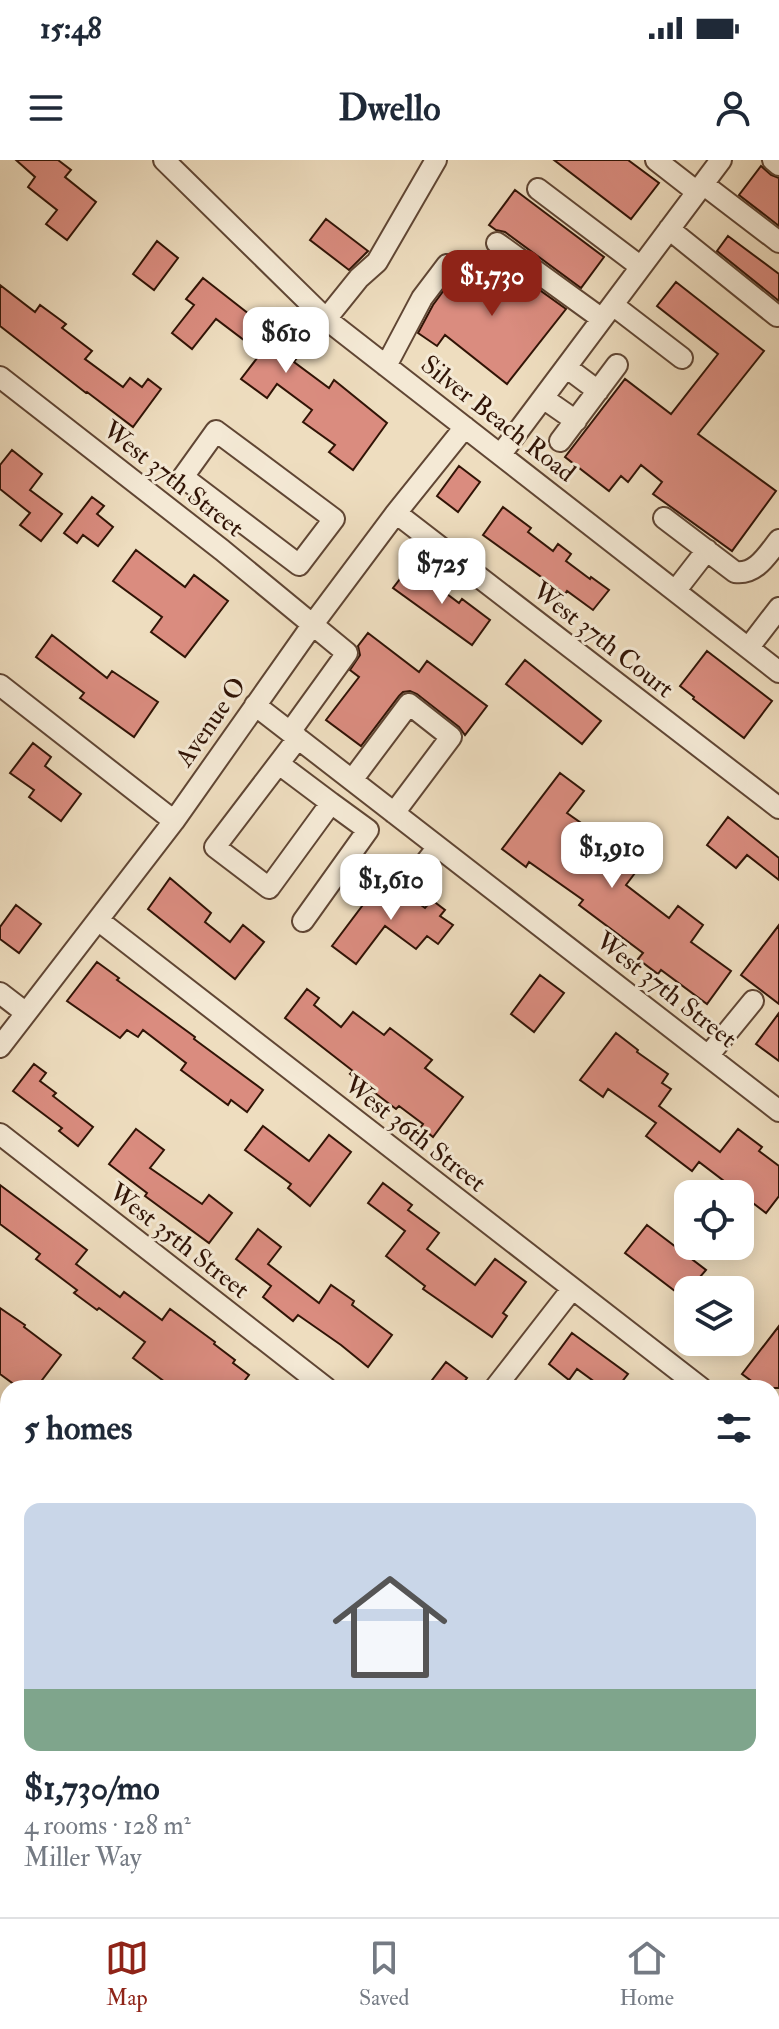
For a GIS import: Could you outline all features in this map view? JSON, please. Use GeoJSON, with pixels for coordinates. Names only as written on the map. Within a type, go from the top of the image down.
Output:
{"type":"FeatureCollection","features":[{"type":"Feature","properties":{"kind":"street","name":"Silver Beach Road"},"geometry":{"type":"LineString","coordinates":[[164,160],[326,319],[779,672]]}},
{"type":"Feature","properties":{"kind":"street"},"geometry":{"type":"LineString","coordinates":[[326,319],[359,278],[377,262],[436,160]]}},
{"type":"Feature","properties":{"kind":"street"},"geometry":{"type":"LineString","coordinates":[[656,160],[779,242]]}},
{"type":"Feature","properties":{"kind":"street"},"geometry":{"type":"LineString","coordinates":[[501,454],[721,160]]}},
{"type":"Feature","properties":{"kind":"street"},"geometry":{"type":"LineString","coordinates":[[773,160],[779,165]]}},
{"type":"Feature","properties":{"kind":"street"},"geometry":{"type":"LineString","coordinates":[[538,189],[641,267]]}},
{"type":"Feature","properties":{"kind":"street"},"geometry":{"type":"LineString","coordinates":[[669,229],[777,316]]}},
{"type":"Feature","properties":{"kind":"street"},"geometry":{"type":"LineString","coordinates":[[497,243],[682,358]]}},
{"type":"Feature","properties":{"kind":"street"},"geometry":{"type":"LineString","coordinates":[[386,366],[422,298],[447,265]]}},
{"type":"Feature","properties":{"kind":"street"},"geometry":{"type":"LineString","coordinates":[[560,441],[617,365]]}},
{"type":"Feature","properties":{"kind":"street"},"geometry":{"type":"LineString","coordinates":[[566,367],[598,391]]}},
{"type":"Feature","properties":{"kind":"street","name":"West 37th Street"},"geometry":{"type":"LineString","coordinates":[[0,377],[222,550],[347,653],[294,735]]}},
{"type":"Feature","properties":{"kind":"street"},"geometry":{"type":"LineString","coordinates":[[548,392],[576,421]]}},
{"type":"Feature","properties":{"kind":"street","name":"Avenue O"},"geometry":{"type":"LineString","coordinates":[[0,1047],[174,821],[313,624],[396,513],[465,427]]}},
{"type":"Feature","properties":{"kind":"street"},"geometry":{"type":"LineString","coordinates":[[216,431],[334,519],[299,565],[243,523],[183,477],[216,431]]}},
{"type":"Feature","properties":{"kind":"street","name":"West 37th Court"},"geometry":{"type":"LineString","coordinates":[[396,513],[779,808]]}},
{"type":"Feature","properties":{"kind":"street"},"geometry":{"type":"LineString","coordinates":[[664,518],[735,572],[753,571],[779,540]]}},
{"type":"Feature","properties":{"kind":"street"},"geometry":{"type":"LineString","coordinates":[[222,550],[243,523]]}},
{"type":"Feature","properties":{"kind":"street"},"geometry":{"type":"LineString","coordinates":[[676,590],[707,550]]}},
{"type":"Feature","properties":{"kind":"street"},"geometry":{"type":"LineString","coordinates":[[749,647],[779,608]]}},
{"type":"Feature","properties":{"kind":"street"},"geometry":{"type":"LineString","coordinates":[[0,685],[174,821]]}},
{"type":"Feature","properties":{"kind":"street"},"geometry":{"type":"LineString","coordinates":[[352,780],[409,704],[451,737],[394,813]]}},
{"type":"Feature","properties":{"kind":"street","name":"West 37th Street"},"geometry":{"type":"LineString","coordinates":[[255,705],[779,1111]]}},
{"type":"Feature","properties":{"kind":"street"},"geometry":{"type":"LineString","coordinates":[[294,735],[279,764],[215,847],[269,888],[331,803]]}},
{"type":"Feature","properties":{"kind":"street"},"geometry":{"type":"LineString","coordinates":[[279,764],[368,830],[303,921]]}},
{"type":"Feature","properties":{"kind":"street"},"geometry":{"type":"LineString","coordinates":[[409,884],[438,847]]}},
{"type":"Feature","properties":{"kind":"street","name":"West 36th Street"},"geometry":{"type":"LineString","coordinates":[[98,920],[691,1380]]}},
{"type":"Feature","properties":{"kind":"street"},"geometry":{"type":"LineString","coordinates":[[0,993],[26,1013]]}},
{"type":"Feature","properties":{"kind":"street"},"geometry":{"type":"LineString","coordinates":[[708,1056],[753,1001]]}},
{"type":"Feature","properties":{"kind":"street","name":"West 35th Street"},"geometry":{"type":"LineString","coordinates":[[0,1134],[316,1380]]}},
{"type":"Feature","properties":{"kind":"street"},"geometry":{"type":"LineString","coordinates":[[501,1380],[572,1289]]}},
{"type":"Feature","properties":{"kind":"building"},"geometry":{"type":"Polygon","coordinates":[[[16,160],[58,160],[71,170],[65,177],[96,202],[67,240],[46,224],[57,210],[28,187],[35,177],[16,160]]]}},
{"type":"Feature","properties":{"kind":"building"},"geometry":{"type":"Polygon","coordinates":[[[554,160],[628,160],[659,183],[631,219],[554,160]]]}},
{"type":"Feature","properties":{"kind":"building"},"geometry":{"type":"Polygon","coordinates":[[[761,166],[779,178],[779,226],[739,195],[761,166]]]}},
{"type":"Feature","properties":{"kind":"building"},"geometry":{"type":"Polygon","coordinates":[[[515,190],[604,257],[581,288],[505,232],[489,225],[515,190]]]}},
{"type":"Feature","properties":{"kind":"building"},"geometry":{"type":"Polygon","coordinates":[[[326,219],[368,251],[349,270],[310,240],[326,219]]]}},
{"type":"Feature","properties":{"kind":"building"},"geometry":{"type":"Polygon","coordinates":[[[728,236],[779,274],[779,301],[717,251],[728,236]]]}},
{"type":"Feature","properties":{"kind":"building"},"geometry":{"type":"Polygon","coordinates":[[[157,241],[178,258],[154,290],[133,274],[157,241]]]}},
{"type":"Feature","properties":{"kind":"building"},"geometry":{"type":"Polygon","coordinates":[[[469,256],[504,283],[513,271],[566,309],[507,384],[445,335],[437,346],[418,333],[433,305],[469,256]]]}},
{"type":"Feature","properties":{"kind":"building"},"geometry":{"type":"Polygon","coordinates":[[[203,278],[300,354],[294,362],[329,388],[334,380],[387,423],[353,470],[329,452],[335,445],[303,422],[312,410],[277,384],[267,398],[241,379],[261,353],[216,319],[192,349],[172,333],[194,305],[186,299],[203,278]]]}},
{"type":"Feature","properties":{"kind":"building"},"geometry":{"type":"Polygon","coordinates":[[[676,282],[764,351],[698,434],[776,491],[732,551],[653,494],[662,482],[641,465],[628,482],[621,476],[609,491],[565,457],[625,379],[671,414],[718,354],[657,306],[676,282]]]}},
{"type":"Feature","properties":{"kind":"building"},"geometry":{"type":"Polygon","coordinates":[[[0,285],[35,312],[40,305],[66,324],[62,328],[92,351],[85,359],[123,387],[130,378],[142,387],[148,379],[161,389],[133,427],[0,326],[0,285]]]}},
{"type":"Feature","properties":{"kind":"building"},"geometry":{"type":"Polygon","coordinates":[[[12,450],[42,474],[30,490],[62,514],[41,541],[20,525],[30,513],[0,489],[0,465],[12,450]]]}},
{"type":"Feature","properties":{"kind":"building"},"geometry":{"type":"Polygon","coordinates":[[[459,466],[480,482],[458,512],[437,496],[459,466]]]}},
{"type":"Feature","properties":{"kind":"building"},"geometry":{"type":"Polygon","coordinates":[[[92,497],[104,506],[97,514],[113,527],[98,546],[83,535],[77,543],[64,533],[92,497]]]}},
{"type":"Feature","properties":{"kind":"building"},"geometry":{"type":"Polygon","coordinates":[[[503,507],[531,528],[528,532],[553,551],[558,544],[571,554],[566,561],[609,590],[593,610],[567,591],[565,594],[483,535],[503,507]]]}},
{"type":"Feature","properties":{"kind":"building"},"geometry":{"type":"Polygon","coordinates":[[[136,550],[185,587],[194,575],[228,601],[185,657],[151,632],[162,617],[113,581],[136,550]]]}},
{"type":"Feature","properties":{"kind":"building"},"geometry":{"type":"Polygon","coordinates":[[[410,566],[459,603],[462,599],[490,620],[472,645],[393,588],[410,566]]]}},
{"type":"Feature","properties":{"kind":"building"},"geometry":{"type":"Polygon","coordinates":[[[368,633],[419,672],[427,661],[487,706],[465,735],[459,727],[410,691],[399,696],[361,746],[326,720],[359,677],[350,670],[360,655],[358,646],[368,633]]]}},
{"type":"Feature","properties":{"kind":"building"},"geometry":{"type":"Polygon","coordinates":[[[52,635],[107,678],[112,671],[158,702],[134,737],[80,698],[84,693],[36,657],[52,635]]]}},
{"type":"Feature","properties":{"kind":"building"},"geometry":{"type":"Polygon","coordinates":[[[707,651],[772,701],[744,738],[680,686],[707,651]]]}},
{"type":"Feature","properties":{"kind":"building"},"geometry":{"type":"Polygon","coordinates":[[[525,660],[601,721],[582,744],[506,684],[525,660]]]}},
{"type":"Feature","properties":{"kind":"building"},"geometry":{"type":"Polygon","coordinates":[[[33,743],[51,757],[45,766],[81,794],[61,821],[29,797],[34,790],[10,773],[33,743]]]}},
{"type":"Feature","properties":{"kind":"building"},"geometry":{"type":"Polygon","coordinates":[[[560,773],[584,791],[567,813],[641,865],[626,885],[669,918],[678,906],[703,925],[691,942],[731,971],[707,1004],[661,970],[658,974],[638,959],[643,953],[579,905],[583,900],[529,862],[526,867],[502,849],[560,773]]]}},
{"type":"Feature","properties":{"kind":"building"},"geometry":{"type":"Polygon","coordinates":[[[728,817],[779,858],[779,880],[747,855],[736,868],[707,845],[728,817]]]}},
{"type":"Feature","properties":{"kind":"building"},"geometry":{"type":"Polygon","coordinates":[[[384,877],[402,895],[425,908],[432,900],[445,910],[440,916],[453,925],[438,944],[427,936],[416,949],[385,926],[356,964],[332,946],[384,877]]]}},
{"type":"Feature","properties":{"kind":"building"},"geometry":{"type":"Polygon","coordinates":[[[170,878],[211,913],[205,922],[230,942],[243,925],[264,942],[235,979],[148,909],[170,878]]]}},
{"type":"Feature","properties":{"kind":"building"},"geometry":{"type":"Polygon","coordinates":[[[16,905],[41,924],[19,953],[0,939],[0,927],[16,905]]]}},
{"type":"Feature","properties":{"kind":"building"},"geometry":{"type":"Polygon","coordinates":[[[779,925],[779,1004],[741,975],[779,925]]]}},
{"type":"Feature","properties":{"kind":"building"},"geometry":{"type":"Polygon","coordinates":[[[97,962],[263,1090],[247,1112],[231,1100],[228,1105],[181,1070],[186,1063],[143,1030],[138,1037],[127,1030],[120,1038],[67,1001],[97,962]]]}},
{"type":"Feature","properties":{"kind":"building"},"geometry":{"type":"Polygon","coordinates":[[[540,975],[564,993],[534,1032],[511,1014],[540,975]]]}},
{"type":"Feature","properties":{"kind":"building"},"geometry":{"type":"Polygon","coordinates":[[[307,989],[319,998],[314,1005],[341,1027],[353,1012],[384,1035],[390,1028],[432,1060],[425,1068],[463,1097],[433,1137],[421,1127],[423,1124],[399,1106],[396,1109],[350,1074],[353,1071],[285,1018],[307,989]]]}},
{"type":"Feature","properties":{"kind":"building"},"geometry":{"type":"Polygon","coordinates":[[[779,1013],[779,1061],[756,1044],[779,1013]]]}},
{"type":"Feature","properties":{"kind":"building"},"geometry":{"type":"Polygon","coordinates":[[[616,1033],[668,1074],[662,1083],[671,1089],[659,1106],[720,1152],[738,1129],[762,1147],[759,1151],[779,1166],[779,1196],[766,1213],[754,1204],[754,1180],[723,1180],[699,1162],[692,1171],[646,1136],[656,1123],[608,1089],[603,1097],[580,1080],[616,1033]]]}},
{"type":"Feature","properties":{"kind":"building"},"geometry":{"type":"Polygon","coordinates":[[[34,1064],[46,1073],[40,1081],[56,1093],[53,1096],[93,1127],[78,1146],[59,1131],[62,1128],[13,1091],[34,1064]]]}},
{"type":"Feature","properties":{"kind":"building"},"geometry":{"type":"Polygon","coordinates":[[[263,1126],[309,1161],[329,1135],[351,1152],[310,1206],[288,1188],[291,1184],[245,1150],[263,1126]]]}},
{"type":"Feature","properties":{"kind":"building"},"geometry":{"type":"Polygon","coordinates":[[[136,1129],[164,1150],[150,1168],[202,1204],[209,1195],[232,1213],[209,1243],[145,1196],[147,1193],[109,1164],[136,1129]]]}},
{"type":"Feature","properties":{"kind":"building"},"geometry":{"type":"Polygon","coordinates":[[[383,1183],[412,1205],[408,1210],[439,1233],[427,1249],[475,1285],[495,1259],[526,1282],[503,1313],[507,1316],[492,1337],[423,1289],[425,1286],[386,1256],[405,1231],[368,1203],[383,1183]]]}},
{"type":"Feature","properties":{"kind":"building"},"geometry":{"type":"Polygon","coordinates":[[[0,1185],[87,1250],[76,1264],[120,1297],[124,1292],[162,1320],[170,1309],[215,1342],[235,1360],[233,1363],[249,1375],[245,1380],[162,1380],[133,1358],[145,1342],[74,1293],[77,1290],[36,1259],[40,1254],[0,1224],[0,1185]]]}},
{"type":"Feature","properties":{"kind":"building"},"geometry":{"type":"Polygon","coordinates":[[[647,1225],[674,1246],[674,1260],[693,1260],[706,1270],[701,1276],[674,1276],[674,1290],[625,1253],[647,1225]]]}},
{"type":"Feature","properties":{"kind":"building"},"geometry":{"type":"Polygon","coordinates":[[[258,1229],[281,1247],[268,1264],[319,1303],[331,1285],[392,1335],[368,1367],[298,1315],[293,1321],[263,1297],[271,1286],[236,1259],[258,1229]]]}},
{"type":"Feature","properties":{"kind":"building"},"geometry":{"type":"Polygon","coordinates":[[[0,1308],[61,1355],[42,1380],[8,1380],[0,1374],[0,1308]]]}},
{"type":"Feature","properties":{"kind":"building"},"geometry":{"type":"Polygon","coordinates":[[[779,1326],[779,1380],[750,1380],[742,1374],[779,1326]]]}},
{"type":"Feature","properties":{"kind":"building"},"geometry":{"type":"Polygon","coordinates":[[[572,1333],[628,1374],[623,1380],[592,1380],[577,1369],[569,1380],[549,1364],[572,1333]]]}},
{"type":"Feature","properties":{"kind":"building"},"geometry":{"type":"Polygon","coordinates":[[[446,1362],[467,1378],[465,1380],[432,1380],[446,1362]]]}}]}
